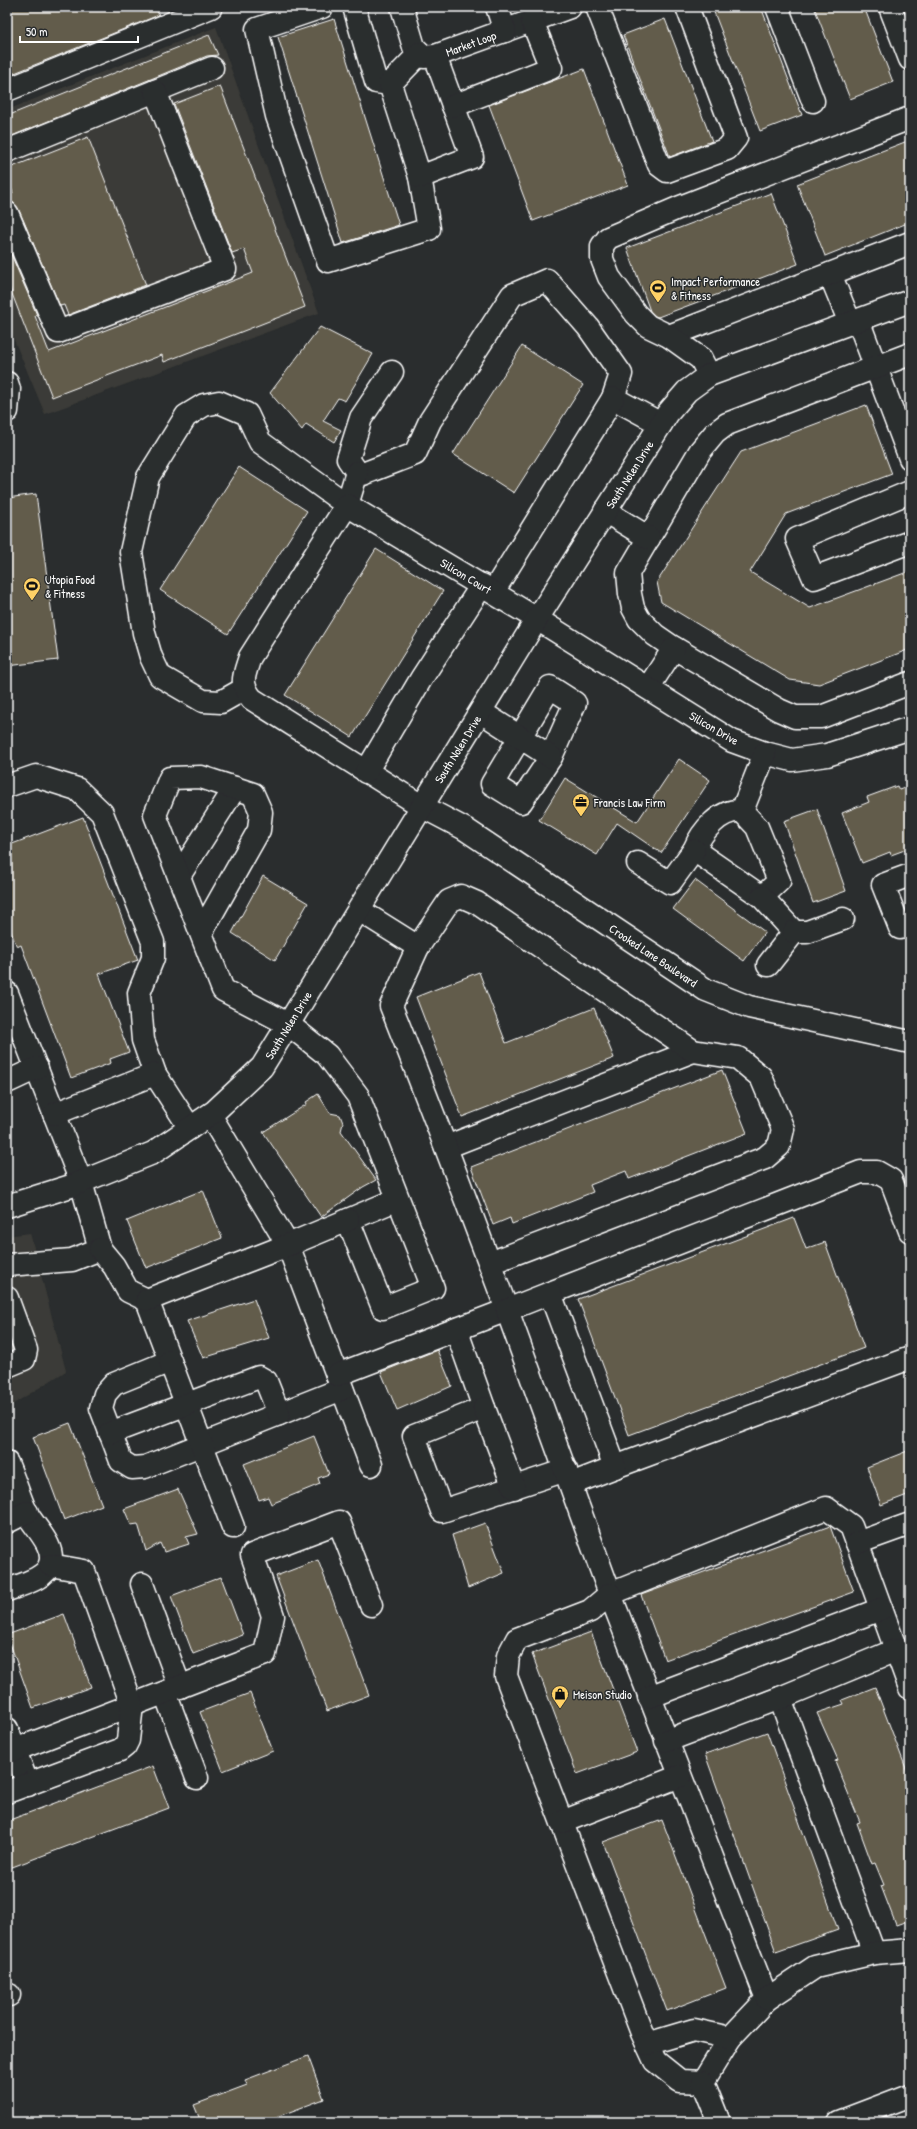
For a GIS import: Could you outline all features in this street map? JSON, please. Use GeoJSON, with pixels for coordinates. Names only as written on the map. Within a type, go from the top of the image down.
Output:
{"type":"FeatureCollection","features":[{"type":"Feature","properties":{"kind":"street"},"geometry":{"type":"LineString","coordinates":[[7,90],[186,12],[211,7]]}},
{"type":"Feature","properties":{"kind":"street"},"geometry":{"type":"LineString","coordinates":[[322,7],[257,29],[277,116],[328,261],[430,229],[420,177],[390,84]]}},
{"type":"Feature","properties":{"kind":"street"},"geometry":{"type":"LineString","coordinates":[[354,7],[376,82],[390,84],[428,55]]}},
{"type":"Feature","properties":{"kind":"street"},"geometry":{"type":"LineString","coordinates":[[402,7],[414,47],[428,55],[453,106],[472,157],[420,177]]}},
{"type":"Feature","properties":{"kind":"street"},"geometry":{"type":"LineString","coordinates":[[497,7],[505,31]]}},
{"type":"Feature","properties":{"kind":"street","name":"Market Loop"},"geometry":{"type":"LineString","coordinates":[[428,55],[505,31],[570,7]]}},
{"type":"Feature","properties":{"kind":"street"},"geometry":{"type":"LineString","coordinates":[[597,7],[660,165],[667,171],[727,149],[736,138],[687,7]]}},
{"type":"Feature","properties":{"kind":"street"},"geometry":{"type":"LineString","coordinates":[[777,7],[813,101]]}},
{"type":"Feature","properties":{"kind":"street"},"geometry":{"type":"LineString","coordinates":[[890,7],[910,59]]}},
{"type":"Feature","properties":{"kind":"street"},"geometry":{"type":"LineString","coordinates":[[453,106],[551,68],[532,21]]}},
{"type":"Feature","properties":{"kind":"street"},"geometry":{"type":"LineString","coordinates":[[7,151],[212,68]]}},
{"type":"Feature","properties":{"kind":"street"},"geometry":{"type":"LineString","coordinates":[[7,213],[58,332],[225,269],[155,91]]}},
{"type":"Feature","properties":{"kind":"street"},"geometry":{"type":"LineString","coordinates":[[709,375],[701,359],[669,336],[648,326],[636,314],[609,277],[602,259],[602,246],[608,238],[619,231],[910,118]]}},
{"type":"Feature","properties":{"kind":"street"},"geometry":{"type":"LineString","coordinates":[[669,336],[910,243]]}},
{"type":"Feature","properties":{"kind":"street"},"geometry":{"type":"LineString","coordinates":[[830,274],[876,367],[910,458]]}},
{"type":"Feature","properties":{"kind":"street"},"geometry":{"type":"LineString","coordinates":[[366,772],[421,679],[487,589],[614,398],[621,374],[588,327],[547,280],[512,295],[430,421],[415,454],[363,474],[357,472],[348,459],[361,418],[392,372]]}},
{"type":"Feature","properties":{"kind":"street","name":"South Nolen Drive"},"geometry":{"type":"LineString","coordinates":[[7,1206],[81,1182],[153,1153],[210,1115],[262,1067],[537,619],[668,413],[687,391],[709,375],[910,301]]}},
{"type":"Feature","properties":{"kind":"street"},"geometry":{"type":"LineString","coordinates":[[910,354],[727,424],[715,433],[700,451],[628,573],[633,608],[639,619],[656,635],[674,648],[779,710],[802,718],[821,717],[910,683]]}},
{"type":"Feature","properties":{"kind":"street"},"geometry":{"type":"LineString","coordinates":[[7,383],[10,389],[7,411]]}},
{"type":"Feature","properties":{"kind":"street"},"geometry":{"type":"LineString","coordinates":[[614,398],[661,424]]}},
{"type":"Feature","properties":{"kind":"street","name":"Silicon Court"},"geometry":{"type":"LineString","coordinates":[[244,689],[221,702],[203,701],[160,676],[151,657],[144,633],[131,552],[148,477],[186,416],[204,404],[219,402],[247,414],[260,442],[348,505],[537,619]]}},
{"type":"Feature","properties":{"kind":"street"},"geometry":{"type":"LineString","coordinates":[[244,689],[244,676],[250,657],[348,505],[357,472]]}},
{"type":"Feature","properties":{"kind":"street"},"geometry":{"type":"LineString","coordinates":[[910,492],[797,539],[814,578],[910,542]]}},
{"type":"Feature","properties":{"kind":"street"},"geometry":{"type":"LineString","coordinates":[[605,511],[649,538]]}},
{"type":"Feature","properties":{"kind":"street","name":"Silicon Drive"},"geometry":{"type":"LineString","coordinates":[[537,619],[732,741],[765,753],[792,760],[827,755],[910,728]]}},
{"type":"Feature","properties":{"kind":"street"},"geometry":{"type":"LineString","coordinates":[[648,688],[674,648]]}},
{"type":"Feature","properties":{"kind":"street"},"geometry":{"type":"LineString","coordinates":[[550,687],[575,702],[551,757],[521,802],[492,784],[550,687]]}},
{"type":"Feature","properties":{"kind":"street","name":"Crooked Lane Boulevard"},"geometry":{"type":"LineString","coordinates":[[244,689],[252,699],[423,807],[465,829],[706,990],[749,1007],[910,1042]]}},
{"type":"Feature","properties":{"kind":"street"},"geometry":{"type":"LineString","coordinates":[[481,712],[551,757]]}},
{"type":"Feature","properties":{"kind":"street"},"geometry":{"type":"LineString","coordinates":[[742,811],[765,753]]}},
{"type":"Feature","properties":{"kind":"street"},"geometry":{"type":"LineString","coordinates":[[7,786],[36,776],[76,789],[102,813],[153,942],[153,958],[139,993],[143,1040],[155,1074],[190,1128]]}},
{"type":"Feature","properties":{"kind":"street"},"geometry":{"type":"LineString","coordinates":[[201,933],[259,830],[262,812],[253,794],[201,777],[170,778],[155,815],[223,990],[288,1024],[328,1055],[358,1096],[433,1288],[383,1308],[348,1220]]}},
{"type":"Feature","properties":{"kind":"street"},"geometry":{"type":"LineString","coordinates":[[179,876],[235,788]]}},
{"type":"Feature","properties":{"kind":"street"},"geometry":{"type":"LineString","coordinates":[[638,863],[670,883],[694,850],[700,835],[714,822],[733,811],[742,811],[757,827],[779,881],[762,897]]}},
{"type":"Feature","properties":{"kind":"street"},"geometry":{"type":"LineString","coordinates":[[694,850],[762,897],[794,932],[806,932],[843,919]]}},
{"type":"Feature","properties":{"kind":"street"},"geometry":{"type":"LineString","coordinates":[[910,875],[883,885],[900,928],[910,924]]}},
{"type":"Feature","properties":{"kind":"street"},"geometry":{"type":"LineString","coordinates":[[490,1263],[765,1158],[779,1146],[783,1129],[761,1077],[738,1058],[694,1050],[477,903],[460,896],[449,901],[418,948],[391,1006],[490,1263],[649,1697],[767,1999]]}},
{"type":"Feature","properties":{"kind":"street"},"geometry":{"type":"LineString","coordinates":[[359,910],[418,948]]}},
{"type":"Feature","properties":{"kind":"street"},"geometry":{"type":"LineString","coordinates":[[768,965],[794,932]]}},
{"type":"Feature","properties":{"kind":"street"},"geometry":{"type":"LineString","coordinates":[[7,993],[81,1182],[100,1249],[114,1266],[128,1291],[148,1300],[288,1245],[398,1199]]}},
{"type":"Feature","properties":{"kind":"street"},"geometry":{"type":"LineString","coordinates":[[446,1146],[694,1050]]}},
{"type":"Feature","properties":{"kind":"street"},"geometry":{"type":"LineString","coordinates":[[7,1082],[37,1068]]}},
{"type":"Feature","properties":{"kind":"street"},"geometry":{"type":"LineString","coordinates":[[54,1114],[155,1074]]}},
{"type":"Feature","properties":{"kind":"street"},"geometry":{"type":"LineString","coordinates":[[210,1115],[288,1245],[371,1465]]}},
{"type":"Feature","properties":{"kind":"street"},"geometry":{"type":"LineString","coordinates":[[170,1362],[114,1384],[105,1394],[101,1408],[110,1433],[121,1461],[132,1468],[145,1467],[279,1414],[340,1382],[456,1329],[861,1172],[877,1172],[891,1180],[910,1231]]}},
{"type":"Feature","properties":{"kind":"street"},"geometry":{"type":"LineString","coordinates":[[7,1265],[72,1260],[100,1249]]}},
{"type":"Feature","properties":{"kind":"street"},"geometry":{"type":"LineString","coordinates":[[550,1293],[615,1467]]}},
{"type":"Feature","properties":{"kind":"street"},"geometry":{"type":"LineString","coordinates":[[7,1298],[26,1350],[24,1359],[7,1366]]}},
{"type":"Feature","properties":{"kind":"street"},"geometry":{"type":"LineString","coordinates":[[148,1300],[233,1527]]}},
{"type":"Feature","properties":{"kind":"street"},"geometry":{"type":"LineString","coordinates":[[456,1329],[514,1488]]}},
{"type":"Feature","properties":{"kind":"street"},"geometry":{"type":"LineString","coordinates":[[484,1408],[414,1436],[442,1511],[514,1488],[615,1467],[910,1358]]}},
{"type":"Feature","properties":{"kind":"street"},"geometry":{"type":"LineString","coordinates":[[110,1433],[258,1377],[266,1381],[279,1414]]}},
{"type":"Feature","properties":{"kind":"street"},"geometry":{"type":"LineString","coordinates":[[7,1463],[27,1512],[46,1543],[51,1556],[50,1565],[42,1575],[7,1590]]}},
{"type":"Feature","properties":{"kind":"street"},"geometry":{"type":"LineString","coordinates":[[703,2082],[680,2081],[655,2060],[647,2044],[506,1676],[508,1656],[517,1639],[590,1611],[610,1594],[826,1508],[851,1526],[910,1688]]}},
{"type":"Feature","properties":{"kind":"street"},"geometry":{"type":"LineString","coordinates":[[7,1522],[27,1512]]}},
{"type":"Feature","properties":{"kind":"street"},"geometry":{"type":"LineString","coordinates":[[11,1752],[265,1654],[273,1616],[252,1555],[339,1522],[371,1606]]}},
{"type":"Feature","properties":{"kind":"street"},"geometry":{"type":"LineString","coordinates":[[857,1543],[910,1524]]}},
{"type":"Feature","properties":{"kind":"street"},"geometry":{"type":"LineString","coordinates":[[7,1792],[126,1746],[132,1705],[84,1571],[50,1565]]}},
{"type":"Feature","properties":{"kind":"street"},"geometry":{"type":"LineString","coordinates":[[142,1584],[197,1778]]}},
{"type":"Feature","properties":{"kind":"street"},"geometry":{"type":"LineString","coordinates":[[649,1697],[881,1609]]}},
{"type":"Feature","properties":{"kind":"street"},"geometry":{"type":"LineString","coordinates":[[666,1741],[780,1698],[896,1650]]}},
{"type":"Feature","properties":{"kind":"street"},"geometry":{"type":"LineString","coordinates":[[780,1698],[874,1952]]}},
{"type":"Feature","properties":{"kind":"street"},"geometry":{"type":"LineString","coordinates":[[7,1729],[11,1752],[28,1784]]}},
{"type":"Feature","properties":{"kind":"street"},"geometry":{"type":"LineString","coordinates":[[562,1822],[680,1776]]}},
{"type":"Feature","properties":{"kind":"street"},"geometry":{"type":"LineString","coordinates":[[703,2082],[730,2038],[767,1999],[815,1967],[874,1952],[910,1950]]}},
{"type":"Feature","properties":{"kind":"street"},"geometry":{"type":"LineString","coordinates":[[647,2044],[694,2030],[730,2038]]}},
{"type":"Feature","properties":{"kind":"street"},"geometry":{"type":"LineString","coordinates":[[703,2082],[719,2122]]}},
{"type":"Feature","properties":{"kind":"street"},"geometry":{"type":"LineString","coordinates":[[839,2122],[910,2095]]}},
{"type":"Feature","properties":{"kind":"shaded area"},"geometry":{"type":"Polygon","coordinates":[[[216,27],[319,313],[45,414],[7,323],[7,110],[216,27]]]}},
{"type":"Feature","properties":{"kind":"shaded area"},"geometry":{"type":"Polygon","coordinates":[[[30,1233],[66,1371],[7,1408],[7,1236],[30,1233]]]}},
{"type":"Feature","properties":{"kind":"building"},"geometry":{"type":"Polygon","coordinates":[[[7,7],[155,7],[159,15],[7,76],[7,7]]]}},
{"type":"Feature","properties":{"kind":"building"},"geometry":{"type":"Polygon","coordinates":[[[712,7],[761,7],[802,115],[760,131],[712,7]]]}},
{"type":"Feature","properties":{"kind":"building"},"geometry":{"type":"Polygon","coordinates":[[[814,7],[864,7],[893,82],[850,99],[814,7]]]}},
{"type":"Feature","properties":{"kind":"building"},"geometry":{"type":"Polygon","coordinates":[[[334,19],[399,225],[343,243],[278,37],[334,19]]]}},
{"type":"Feature","properties":{"kind":"building"},"geometry":{"type":"Polygon","coordinates":[[[665,19],[712,141],[670,157],[623,35],[665,19]]]}},
{"type":"Feature","properties":{"kind":"building"},"geometry":{"type":"Polygon","coordinates":[[[209,35],[218,55],[207,56],[7,138],[7,116],[209,35]]]}},
{"type":"Feature","properties":{"kind":"building"},"geometry":{"type":"Polygon","coordinates":[[[584,69],[628,185],[533,221],[489,105],[584,69]]]}},
{"type":"Feature","properties":{"kind":"building"},"geometry":{"type":"Polygon","coordinates":[[[220,86],[305,307],[164,362],[162,355],[52,397],[7,281],[7,245],[37,315],[35,316],[49,352],[253,273],[244,249],[232,253],[174,104],[220,86]]]}},
{"type":"Feature","properties":{"kind":"building"},"geometry":{"type":"Polygon","coordinates":[[[88,137],[146,285],[68,315],[64,305],[60,306],[18,208],[14,203],[7,201],[7,194],[13,193],[7,177],[7,169],[88,137]]]}},
{"type":"Feature","properties":{"kind":"building"},"geometry":{"type":"Polygon","coordinates":[[[910,140],[910,222],[825,256],[797,184],[910,140]]]}},
{"type":"Feature","properties":{"kind":"building"},"geometry":{"type":"Polygon","coordinates":[[[771,193],[798,264],[658,317],[655,316],[650,311],[627,248],[771,193]]]}},
{"type":"Feature","properties":{"kind":"building"},"geometry":{"type":"Polygon","coordinates":[[[320,327],[373,354],[345,401],[338,398],[323,421],[341,430],[334,442],[306,424],[302,430],[270,393],[320,327]]]}},
{"type":"Feature","properties":{"kind":"building"},"geometry":{"type":"Polygon","coordinates":[[[522,346],[583,385],[514,493],[453,454],[522,346]]]}},
{"type":"Feature","properties":{"kind":"building"},"geometry":{"type":"Polygon","coordinates":[[[866,405],[892,474],[786,514],[750,572],[810,608],[910,571],[910,649],[819,684],[790,680],[661,602],[657,582],[741,452],[866,405]]]}},
{"type":"Feature","properties":{"kind":"building"},"geometry":{"type":"Polygon","coordinates":[[[239,467],[307,511],[228,634],[160,590],[239,467]]]}},
{"type":"Feature","properties":{"kind":"building"},"geometry":{"type":"Polygon","coordinates":[[[36,494],[58,660],[7,666],[7,498],[36,494]]]}},
{"type":"Feature","properties":{"kind":"building"},"geometry":{"type":"Polygon","coordinates":[[[376,549],[443,591],[352,737],[285,695],[376,549]]]}},
{"type":"Feature","properties":{"kind":"building"},"geometry":{"type":"Polygon","coordinates":[[[679,759],[710,780],[661,853],[617,823],[597,855],[539,820],[565,778],[637,822],[679,759]]]}},
{"type":"Feature","properties":{"kind":"building"},"geometry":{"type":"Polygon","coordinates":[[[897,786],[899,790],[910,786],[910,848],[891,855],[890,852],[862,863],[842,813],[869,802],[867,797],[897,786]]]}},
{"type":"Feature","properties":{"kind":"building"},"geometry":{"type":"Polygon","coordinates":[[[817,809],[846,891],[813,903],[784,821],[817,809]]]}},
{"type":"Feature","properties":{"kind":"building"},"geometry":{"type":"Polygon","coordinates":[[[83,817],[138,960],[99,974],[129,1052],[110,1059],[111,1063],[71,1078],[21,945],[17,947],[7,922],[7,846],[83,817]]]}},
{"type":"Feature","properties":{"kind":"building"},"geometry":{"type":"Polygon","coordinates":[[[263,876],[308,903],[275,960],[232,933],[263,876]]]}},
{"type":"Feature","properties":{"kind":"building"},"geometry":{"type":"Polygon","coordinates":[[[695,880],[765,932],[744,961],[673,909],[695,880]]]}},
{"type":"Feature","properties":{"kind":"building"},"geometry":{"type":"Polygon","coordinates":[[[479,972],[506,1043],[594,1008],[614,1058],[462,1117],[416,997],[479,972]]]}},
{"type":"Feature","properties":{"kind":"building"},"geometry":{"type":"Polygon","coordinates":[[[722,1070],[747,1133],[629,1179],[626,1171],[590,1185],[593,1192],[512,1224],[510,1218],[493,1225],[471,1167],[722,1070]]]}},
{"type":"Feature","properties":{"kind":"building"},"geometry":{"type":"Polygon","coordinates":[[[318,1094],[330,1113],[340,1115],[343,1123],[341,1131],[376,1180],[363,1187],[321,1217],[263,1132],[307,1104],[306,1102],[318,1094]]]}},
{"type":"Feature","properties":{"kind":"building"},"geometry":{"type":"Polygon","coordinates":[[[203,1190],[222,1238],[146,1268],[127,1221],[203,1190]]]}},
{"type":"Feature","properties":{"kind":"building"},"geometry":{"type":"Polygon","coordinates":[[[794,1218],[806,1249],[825,1242],[864,1348],[629,1435],[578,1299],[794,1218]]]}},
{"type":"Feature","properties":{"kind":"building"},"geometry":{"type":"Polygon","coordinates":[[[254,1299],[269,1338],[203,1358],[187,1321],[254,1299]]]}},
{"type":"Feature","properties":{"kind":"building"},"geometry":{"type":"Polygon","coordinates":[[[437,1350],[452,1386],[397,1410],[381,1372],[437,1350]]]}},
{"type":"Feature","properties":{"kind":"building"},"geometry":{"type":"Polygon","coordinates":[[[70,1423],[102,1505],[64,1520],[33,1437],[70,1423]]]}},
{"type":"Feature","properties":{"kind":"building"},"geometry":{"type":"Polygon","coordinates":[[[314,1436],[329,1474],[318,1478],[320,1484],[271,1504],[268,1497],[259,1500],[244,1464],[314,1436]]]}},
{"type":"Feature","properties":{"kind":"building"},"geometry":{"type":"Polygon","coordinates":[[[910,1450],[910,1494],[881,1505],[867,1467],[910,1450]]]}},
{"type":"Feature","properties":{"kind":"building"},"geometry":{"type":"Polygon","coordinates":[[[178,1489],[198,1534],[186,1537],[189,1544],[164,1552],[160,1543],[146,1551],[138,1524],[131,1525],[124,1509],[178,1489]]]}},
{"type":"Feature","properties":{"kind":"building"},"geometry":{"type":"Polygon","coordinates":[[[485,1523],[504,1573],[468,1588],[452,1535],[485,1523]]]}},
{"type":"Feature","properties":{"kind":"building"},"geometry":{"type":"Polygon","coordinates":[[[830,1526],[854,1592],[665,1660],[641,1595],[830,1526]]]}},
{"type":"Feature","properties":{"kind":"building"},"geometry":{"type":"Polygon","coordinates":[[[318,1560],[369,1695],[327,1711],[276,1576],[318,1560]]]}},
{"type":"Feature","properties":{"kind":"building"},"geometry":{"type":"Polygon","coordinates":[[[221,1577],[243,1635],[193,1654],[171,1596],[221,1577]]]}},
{"type":"Feature","properties":{"kind":"building"},"geometry":{"type":"Polygon","coordinates":[[[64,1614],[91,1687],[33,1708],[7,1635],[64,1614]]]}},
{"type":"Feature","properties":{"kind":"building"},"geometry":{"type":"Polygon","coordinates":[[[591,1632],[637,1752],[577,1774],[532,1654],[591,1632]]]}},
{"type":"Feature","properties":{"kind":"building"},"geometry":{"type":"Polygon","coordinates":[[[875,1687],[910,1779],[910,1920],[896,1925],[881,1886],[884,1885],[875,1863],[872,1864],[857,1823],[860,1822],[835,1761],[838,1760],[817,1713],[844,1704],[842,1700],[875,1687]]]}},
{"type":"Feature","properties":{"kind":"building"},"geometry":{"type":"Polygon","coordinates":[[[250,1693],[273,1751],[223,1771],[200,1712],[250,1693]]]}},
{"type":"Feature","properties":{"kind":"building"},"geometry":{"type":"Polygon","coordinates":[[[767,1732],[838,1930],[776,1952],[705,1754],[767,1732]]]}},
{"type":"Feature","properties":{"kind":"building"},"geometry":{"type":"Polygon","coordinates":[[[153,1766],[169,1808],[7,1869],[7,1821],[153,1766]]]}},
{"type":"Feature","properties":{"kind":"building"},"geometry":{"type":"Polygon","coordinates":[[[662,1820],[726,1988],[667,2011],[603,1842],[662,1820]]]}},
{"type":"Feature","properties":{"kind":"building"},"geometry":{"type":"Polygon","coordinates":[[[308,2056],[324,2099],[263,2122],[201,2122],[194,2105],[247,2085],[245,2080],[308,2056]]]}},
{"type":"Feature","properties":{"kind":"place","name":"Impact Performance & Fitness"},"geometry":{"type":"Point","coordinates":[658,303]}},
{"type":"Feature","properties":{"kind":"place","name":"Utopia Food & Fitness"},"geometry":{"type":"Point","coordinates":[32,601]}},
{"type":"Feature","properties":{"kind":"place","name":"Francis Law Firm"},"geometry":{"type":"Point","coordinates":[581,817]}},
{"type":"Feature","properties":{"kind":"place","name":"Meison Studio"},"geometry":{"type":"Point","coordinates":[560,1709]}}]}
